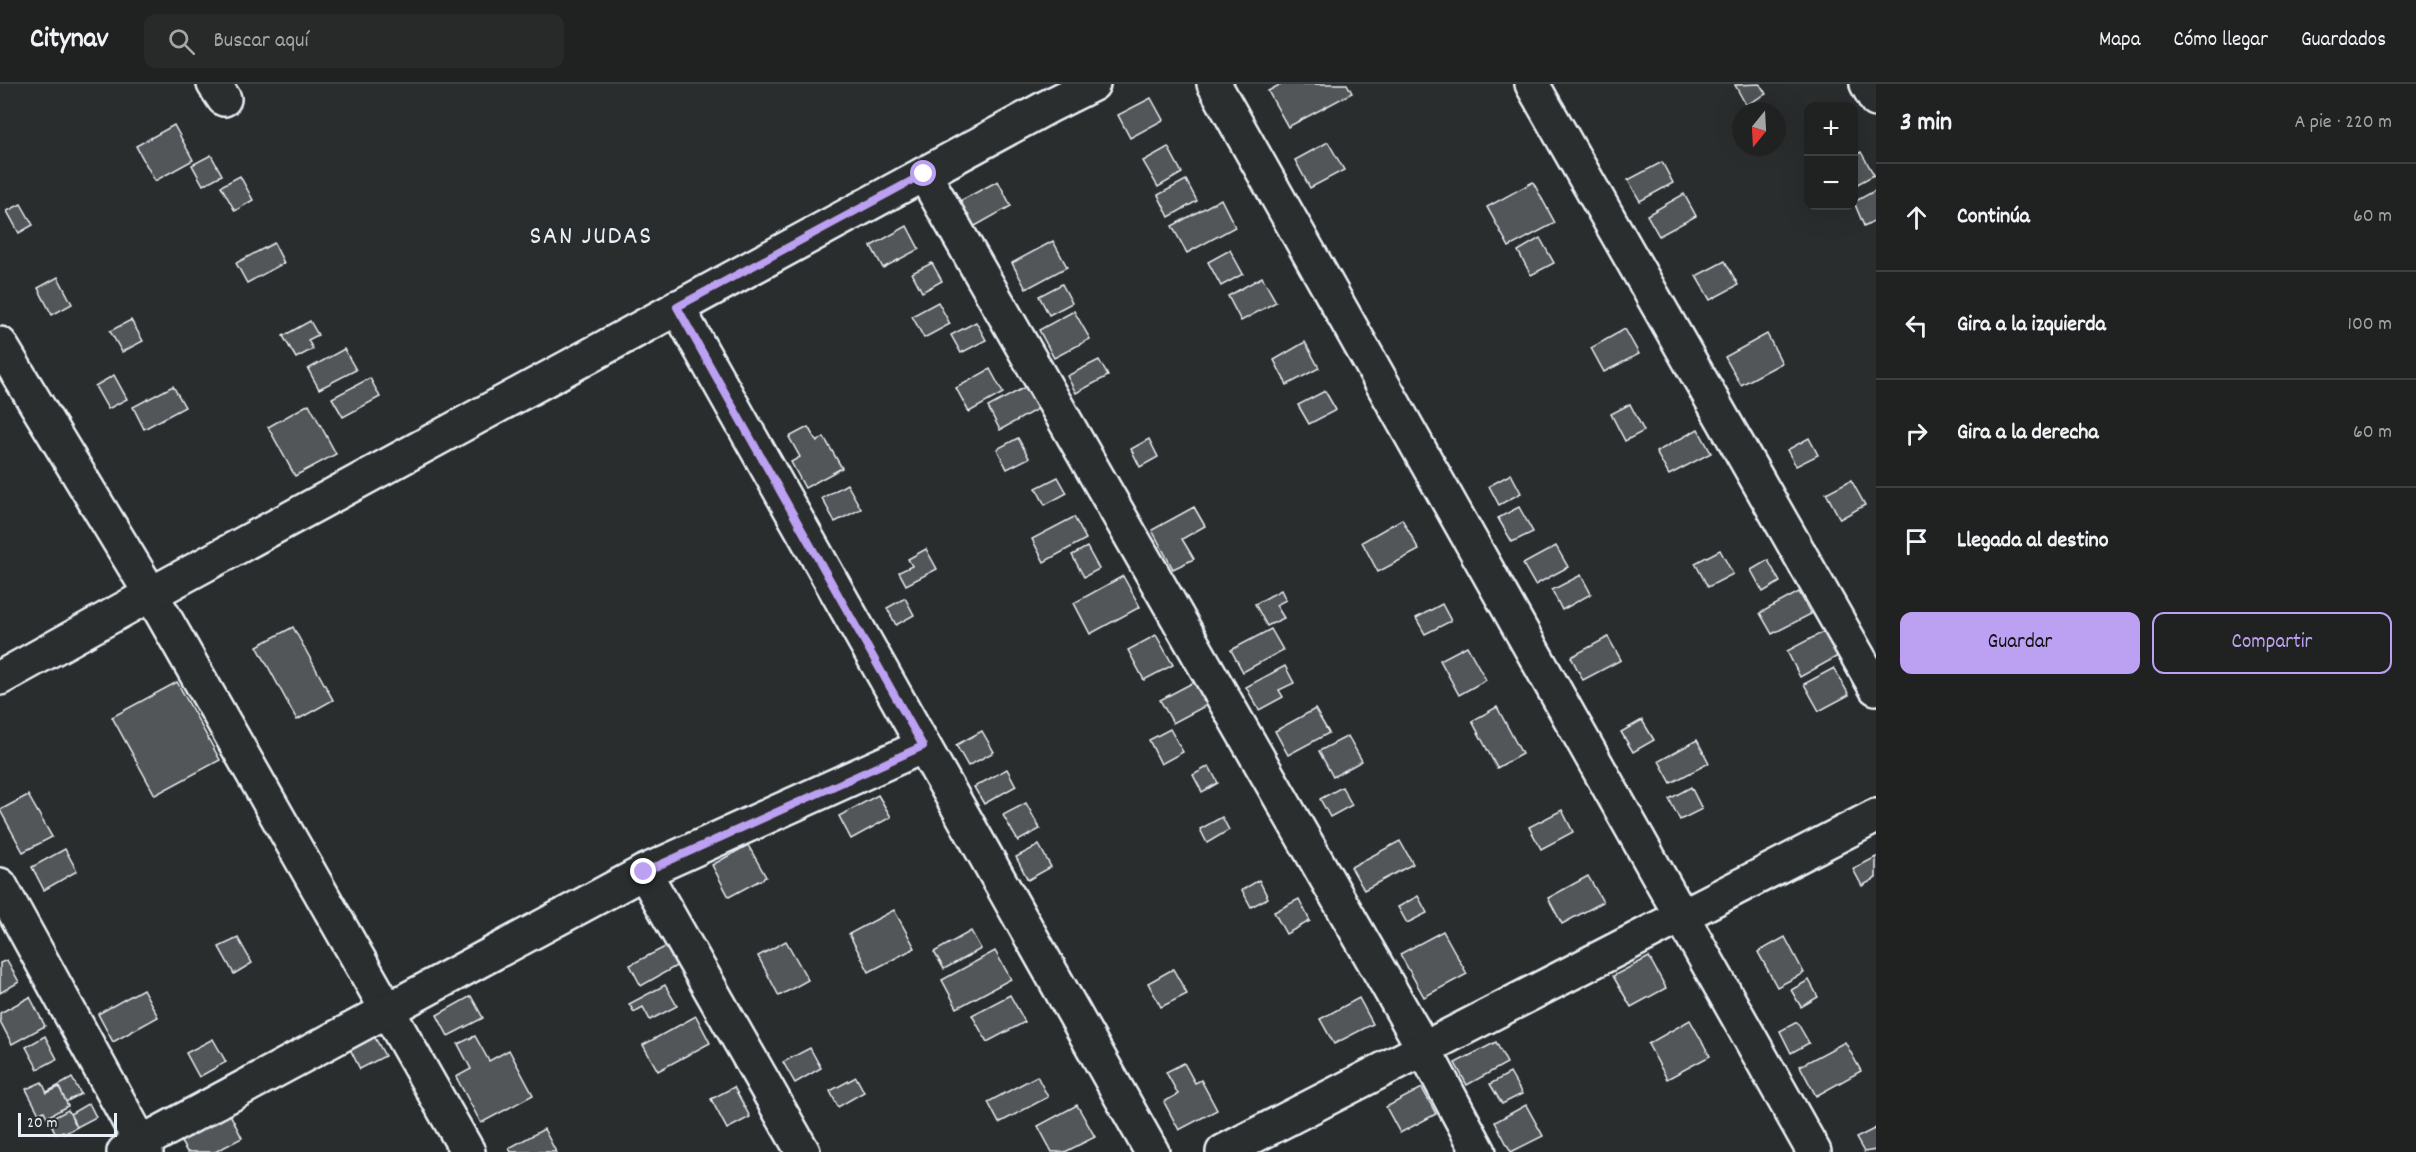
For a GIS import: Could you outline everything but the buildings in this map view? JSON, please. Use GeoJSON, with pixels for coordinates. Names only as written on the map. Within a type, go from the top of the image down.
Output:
{"type":"FeatureCollection","features":[{"type":"Feature","properties":{"kind":"street"},"geometry":{"type":"LineString","coordinates":[[0,678],[677,307],[1093,84]]}},
{"type":"Feature","properties":{"kind":"street"},"geometry":{"type":"LineString","coordinates":[[1214,84],[1814,1152]]}},
{"type":"Feature","properties":{"kind":"street"},"geometry":{"type":"LineString","coordinates":[[1532,84],[1876,688]]}},
{"type":"Feature","properties":{"kind":"street"},"geometry":{"type":"LineString","coordinates":[[1867,84],[1876,100]]}},
{"type":"Feature","properties":{"kind":"street"},"geometry":{"type":"LineString","coordinates":[[924,174],[1424,1049],[1479,1152]]}},
{"type":"Feature","properties":{"kind":"street"},"geometry":{"type":"LineString","coordinates":[[677,307],[1152,1152]]}},
{"type":"Feature","properties":{"kind":"street"},"geometry":{"type":"LineString","coordinates":[[0,344],[151,594],[468,1152]]}},
{"type":"Feature","properties":{"kind":"street"},"geometry":{"type":"LineString","coordinates":[[0,885],[137,1149],[644,872],[923,746]]}},
{"type":"Feature","properties":{"kind":"street"},"geometry":{"type":"LineString","coordinates":[[1223,1152],[1876,816]]}},
{"type":"Feature","properties":{"kind":"street"},"geometry":{"type":"LineString","coordinates":[[644,872],[802,1152]]}},
{"type":"Feature","properties":{"kind":"district","name":"SAN JUDAS"},"geometry":{"type":"Point","coordinates":[591,234]}},
{"type":"Feature","properties":{"kind":"route"},"geometry":{"type":"LineString","coordinates":[[644,872],[923,746],[677,307],[924,174]]}}]}
